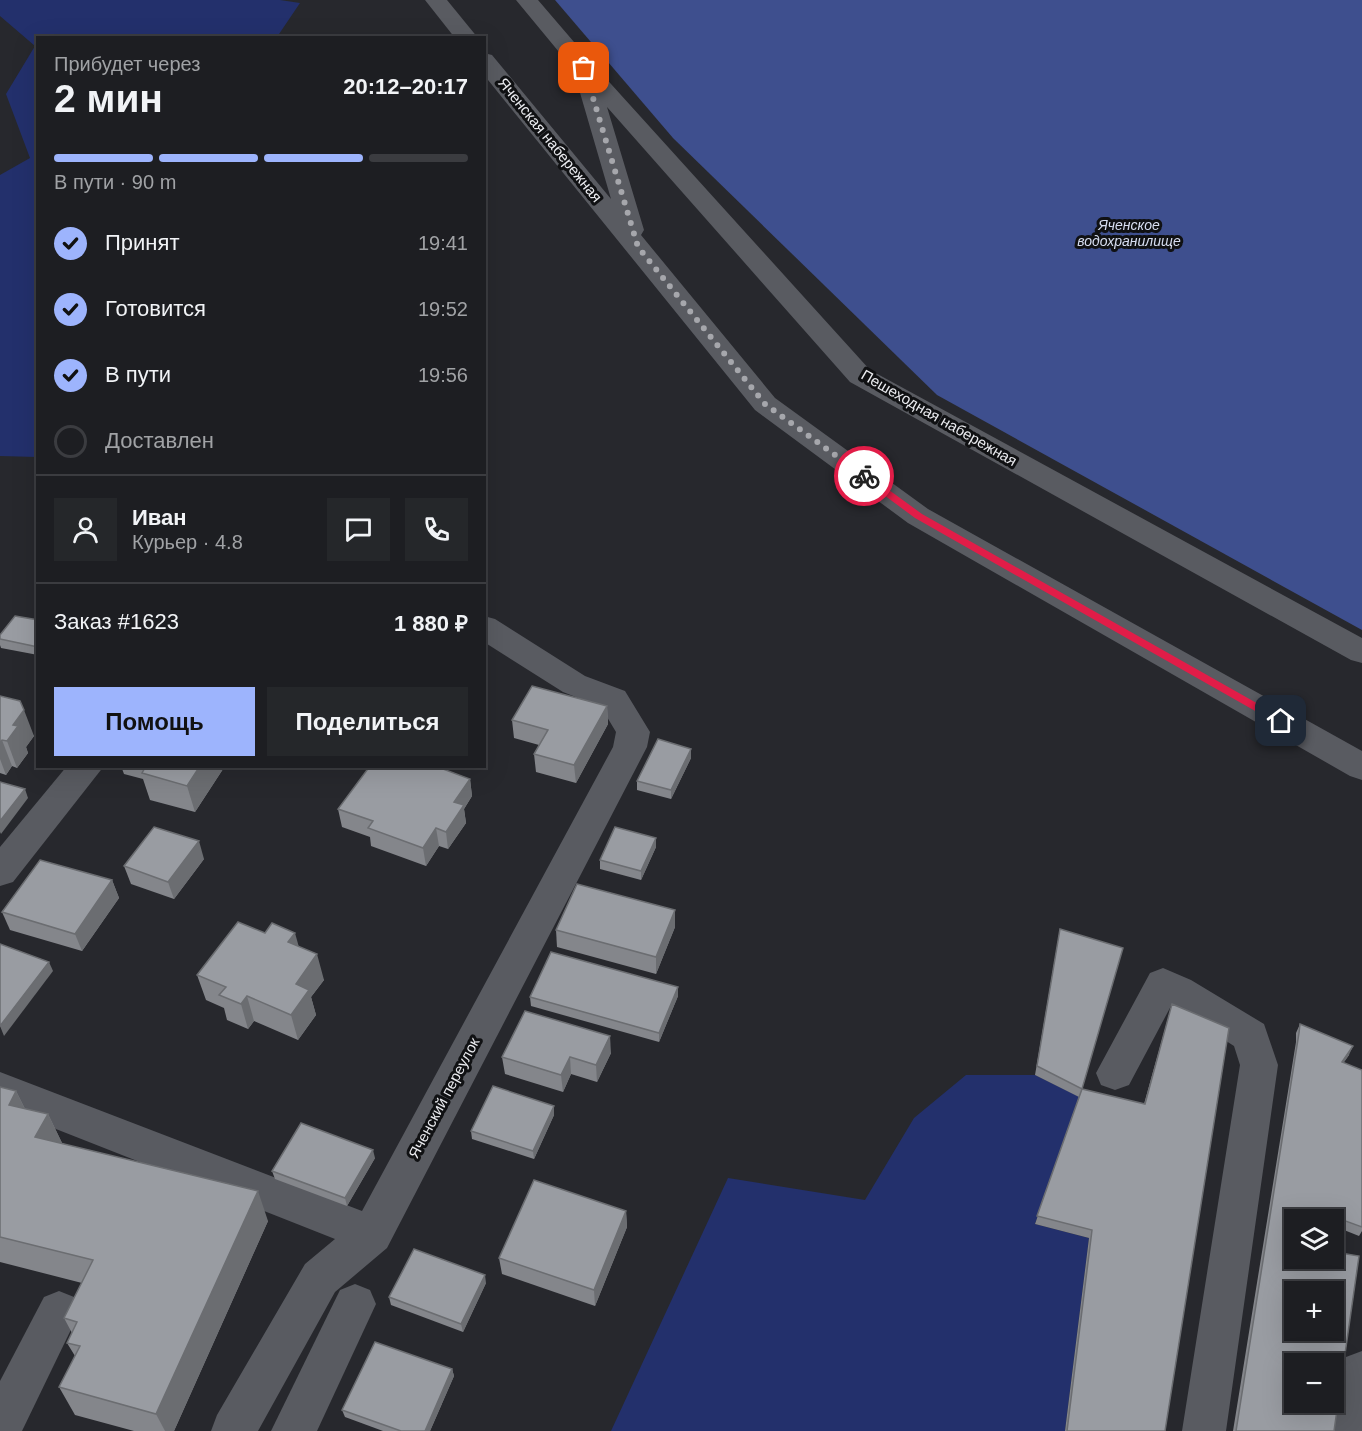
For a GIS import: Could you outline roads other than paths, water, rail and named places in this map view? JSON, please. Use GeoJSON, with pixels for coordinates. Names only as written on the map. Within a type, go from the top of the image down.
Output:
{"type":"FeatureCollection","features":[{"type":"Feature","properties":{"kind":"street"},"geometry":{"type":"LineString","coordinates":[[436,0],[464,36]]}},
{"type":"Feature","properties":{"kind":"street","name":"Пешеходная набережная"},"geometry":{"type":"LineString","coordinates":[[527,0],[584,68],[860,376],[1362,652]]}},
{"type":"Feature","properties":{"kind":"street","name":"Яченская набережная"},"geometry":{"type":"LineString","coordinates":[[486,62],[765,404],[918,516],[1362,767]]}},
{"type":"Feature","properties":{"kind":"street"},"geometry":{"type":"LineString","coordinates":[[584,68],[638,247]]}},
{"type":"Feature","properties":{"kind":"street","name":"Яченский переулок"},"geometry":{"type":"LineString","coordinates":[[233,1431],[320,1278],[372,1234],[630,747],[633,732],[614,699],[574,684],[486,628]]}},
{"type":"Feature","properties":{"kind":"street"},"geometry":{"type":"LineString","coordinates":[[0,872],[85,768]]}},
{"type":"Feature","properties":{"kind":"street"},"geometry":{"type":"LineString","coordinates":[[1115,1073],[1163,984],[1250,1036],[1259,1065],[1204,1431]]}},
{"type":"Feature","properties":{"kind":"street"},"geometry":{"type":"LineString","coordinates":[[0,1089],[372,1234]]}},
{"type":"Feature","properties":{"kind":"street"},"geometry":{"type":"LineString","coordinates":[[293,1431],[355,1304]]}},
{"type":"Feature","properties":{"kind":"street"},"geometry":{"type":"LineString","coordinates":[[0,1427],[59,1311]]}},
{"type":"Feature","properties":{"kind":"street"},"geometry":{"type":"LineString","coordinates":[[1355,1431],[1362,1372]]}},
{"type":"Feature","properties":{"kind":"water","name":"Яченское водохранилище"},"geometry":{"type":"Polygon","coordinates":[[[555,0],[1362,0],[1362,630],[937,395],[673,138],[555,0]]]}}]}
